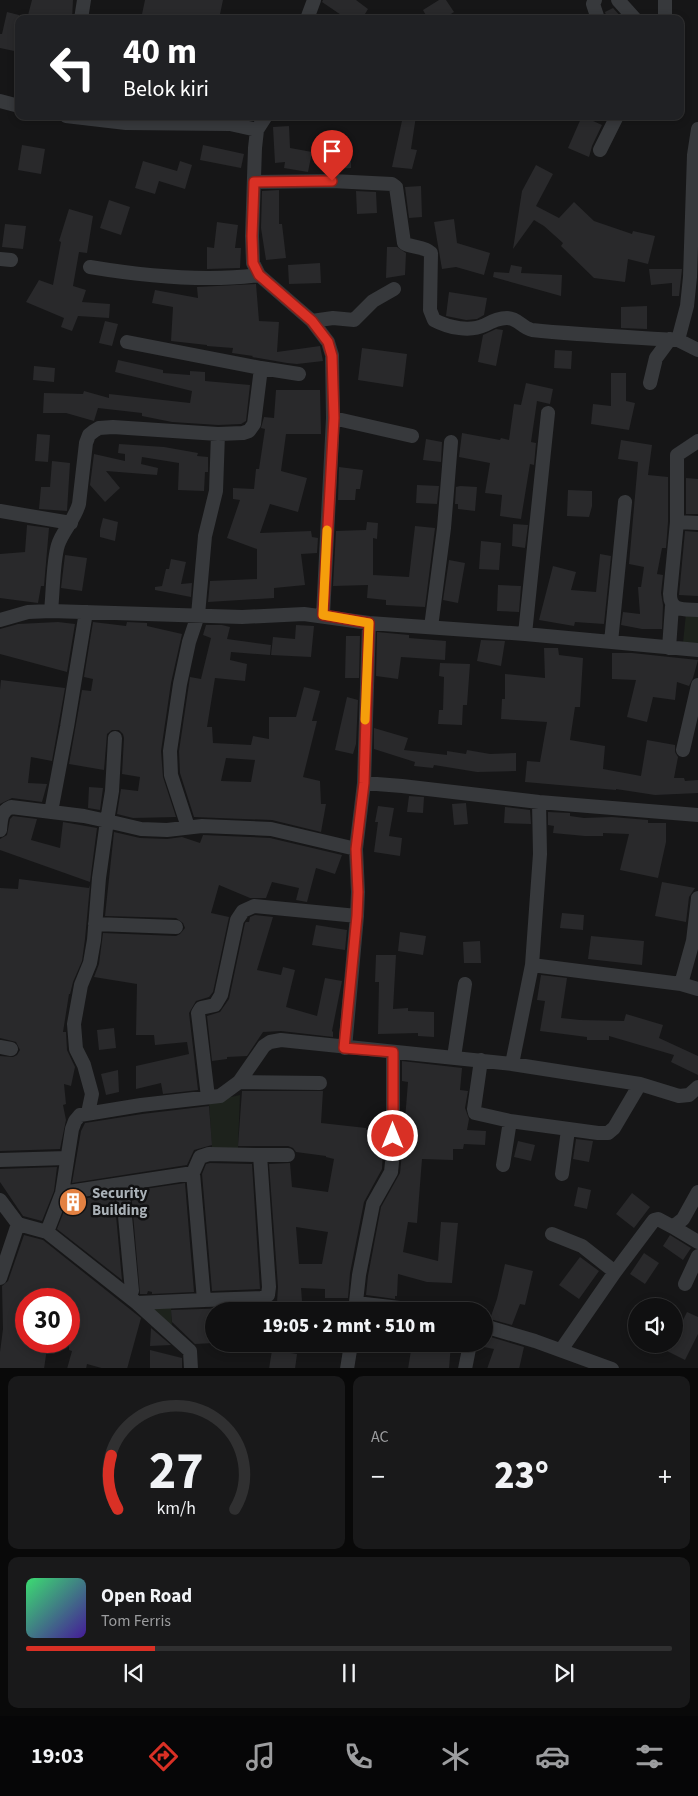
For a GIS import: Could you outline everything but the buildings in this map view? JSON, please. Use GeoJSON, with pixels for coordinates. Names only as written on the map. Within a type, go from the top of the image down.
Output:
{"type":"FeatureCollection","features":[{"type":"Feature","properties":{"kind":"street"},"geometry":{"type":"LineString","coordinates":[[82,15],[84,0]]}},
{"type":"Feature","properties":{"kind":"street"},"geometry":{"type":"LineString","coordinates":[[308,15],[314,0]]}},
{"type":"Feature","properties":{"kind":"street"},"geometry":{"type":"LineString","coordinates":[[595,0],[593,4],[597,15]]}},
{"type":"Feature","properties":{"kind":"street"},"geometry":{"type":"LineString","coordinates":[[618,0],[631,15]]}},
{"type":"Feature","properties":{"kind":"street"},"geometry":{"type":"LineString","coordinates":[[665,0],[665,15]]}},
{"type":"Feature","properties":{"kind":"street"},"geometry":{"type":"LineString","coordinates":[[0,101],[15,105]]}},
{"type":"Feature","properties":{"kind":"street"},"geometry":{"type":"LineString","coordinates":[[100,120],[126,123],[230,124],[257,130]]}},
{"type":"Feature","properties":{"kind":"street"},"geometry":{"type":"LineString","coordinates":[[263,120],[257,130],[252,236],[253,263],[259,275],[312,321],[328,342],[332,356],[334,418],[323,615]]}},
{"type":"Feature","properties":{"kind":"street"},"geometry":{"type":"LineString","coordinates":[[600,150],[615,120]]}},
{"type":"Feature","properties":{"kind":"street"},"geometry":{"type":"LineString","coordinates":[[650,382],[656,358],[674,339],[687,306],[690,277],[694,155],[698,129]]}},
{"type":"Feature","properties":{"kind":"street"},"geometry":{"type":"LineString","coordinates":[[254,182],[332,181],[392,184],[396,188],[404,243],[409,247],[428,250],[431,253],[430,310],[434,320],[443,325],[476,328],[484,326],[493,320],[509,318],[518,321],[532,330],[581,335],[674,339],[698,350]]}},
{"type":"Feature","properties":{"kind":"street"},"geometry":{"type":"LineString","coordinates":[[90,267],[180,278],[259,275]]}},
{"type":"Feature","properties":{"kind":"street"},"geometry":{"type":"LineString","coordinates":[[312,321],[333,318],[354,320],[376,298],[394,290]]}},
{"type":"Feature","properties":{"kind":"street"},"geometry":{"type":"LineString","coordinates":[[127,342],[299,374]]}},
{"type":"Feature","properties":{"kind":"street"},"geometry":{"type":"LineString","coordinates":[[51,611],[57,548],[62,534],[71,523],[79,504],[86,443],[89,435],[94,430],[113,427],[218,434],[249,432],[254,424],[261,368]]}},
{"type":"Feature","properties":{"kind":"street"},"geometry":{"type":"LineString","coordinates":[[526,634],[548,412]]}},
{"type":"Feature","properties":{"kind":"street"},"geometry":{"type":"LineString","coordinates":[[334,418],[412,436]]}},
{"type":"Feature","properties":{"kind":"street"},"geometry":{"type":"LineString","coordinates":[[188,827],[174,785],[169,758],[180,684],[189,642],[198,615],[205,536],[216,491],[218,434]]}},
{"type":"Feature","properties":{"kind":"street"},"geometry":{"type":"LineString","coordinates":[[669,648],[672,606],[670,594],[677,522],[677,455],[698,441]]}},
{"type":"Feature","properties":{"kind":"street"},"geometry":{"type":"LineString","coordinates":[[431,627],[444,528],[451,442]]}},
{"type":"Feature","properties":{"kind":"street"},"geometry":{"type":"LineString","coordinates":[[611,642],[626,502]]}},
{"type":"Feature","properties":{"kind":"street"},"geometry":{"type":"LineString","coordinates":[[0,511],[71,523]]}},
{"type":"Feature","properties":{"kind":"street"},"geometry":{"type":"LineString","coordinates":[[677,522],[698,523]]}},
{"type":"Feature","properties":{"kind":"street"},"geometry":{"type":"LineString","coordinates":[[672,606],[698,610]]}},
{"type":"Feature","properties":{"kind":"street"},"geometry":{"type":"LineString","coordinates":[[0,620],[28,612],[51,611],[242,616],[304,614],[323,615],[369,623],[526,634],[698,650]]}},
{"type":"Feature","properties":{"kind":"street"},"geometry":{"type":"LineString","coordinates":[[51,812],[68,727],[86,612]]}},
{"type":"Feature","properties":{"kind":"street"},"geometry":{"type":"LineString","coordinates":[[344,1048],[357,916],[356,849],[364,783],[369,623]]}},
{"type":"Feature","properties":{"kind":"street"},"geometry":{"type":"LineString","coordinates":[[682,750],[698,685]]}},
{"type":"Feature","properties":{"kind":"street"},"geometry":{"type":"LineString","coordinates":[[88,1113],[92,1094],[84,1065],[76,1049],[74,1024],[81,985],[90,962],[99,878],[112,792],[115,738]]}},
{"type":"Feature","properties":{"kind":"street"},"geometry":{"type":"LineString","coordinates":[[364,783],[540,802],[698,815]]}},
{"type":"Feature","properties":{"kind":"street"},"geometry":{"type":"LineString","coordinates":[[512,1064],[532,964],[540,854],[540,802]]}},
{"type":"Feature","properties":{"kind":"street"},"geometry":{"type":"LineString","coordinates":[[0,830],[2,814],[11,807],[84,816],[141,829],[167,830],[188,827],[271,829],[356,849]]}},
{"type":"Feature","properties":{"kind":"street"},"geometry":{"type":"LineString","coordinates":[[681,984],[693,941],[698,898]]}},
{"type":"Feature","properties":{"kind":"street"},"geometry":{"type":"LineString","coordinates":[[208,1097],[198,1013],[201,1008],[215,1005],[221,995],[237,920],[243,911],[254,906],[357,916]]}},
{"type":"Feature","properties":{"kind":"street"},"geometry":{"type":"LineString","coordinates":[[95,924],[176,927]]}},
{"type":"Feature","properties":{"kind":"street"},"geometry":{"type":"LineString","coordinates":[[532,964],[681,984],[698,989]]}},
{"type":"Feature","properties":{"kind":"street"},"geometry":{"type":"LineString","coordinates":[[454,1057],[465,984]]}},
{"type":"Feature","properties":{"kind":"street"},"geometry":{"type":"LineString","coordinates":[[47,1232],[62,1193],[72,1129],[80,1115],[220,1096],[239,1082],[264,1046],[270,1042],[281,1040],[512,1064],[640,1084],[678,1096],[689,1095],[698,1087]]}},
{"type":"Feature","properties":{"kind":"street"},"geometry":{"type":"LineString","coordinates":[[356,1302],[373,1204],[391,1172],[393,1153],[393,1052]]}},
{"type":"Feature","properties":{"kind":"street"},"geometry":{"type":"LineString","coordinates":[[481,1060],[475,1113],[510,1121],[568,1130],[608,1133],[614,1128],[640,1084]]}},
{"type":"Feature","properties":{"kind":"street"},"geometry":{"type":"LineString","coordinates":[[239,1082],[320,1083]]}},
{"type":"Feature","properties":{"kind":"street"},"geometry":{"type":"LineString","coordinates":[[503,1165],[510,1121]]}},
{"type":"Feature","properties":{"kind":"street"},"geometry":{"type":"LineString","coordinates":[[562,1174],[568,1130]]}},
{"type":"Feature","properties":{"kind":"street"},"geometry":{"type":"LineString","coordinates":[[204,1300],[193,1173],[200,1157],[209,1154],[288,1155]]}},
{"type":"Feature","properties":{"kind":"street"},"geometry":{"type":"LineString","coordinates":[[135,1297],[204,1300],[262,1298],[268,1295],[260,1155]]}},
{"type":"Feature","properties":{"kind":"street"},"geometry":{"type":"LineString","coordinates":[[0,1160],[67,1158]]}},
{"type":"Feature","properties":{"kind":"street"},"geometry":{"type":"LineString","coordinates":[[62,1193],[193,1173]]}},
{"type":"Feature","properties":{"kind":"street"},"geometry":{"type":"LineString","coordinates":[[122,1184],[135,1297]]}},
{"type":"Feature","properties":{"kind":"street"},"geometry":{"type":"LineString","coordinates":[[673,1227],[683,1219],[698,1192]]}},
{"type":"Feature","properties":{"kind":"street"},"geometry":{"type":"LineString","coordinates":[[0,1200],[18,1224],[47,1232],[135,1297],[190,1351],[191,1368]]}},
{"type":"Feature","properties":{"kind":"street"},"geometry":{"type":"LineString","coordinates":[[561,1350],[654,1220],[658,1219],[698,1242]]}},
{"type":"Feature","properties":{"kind":"street"},"geometry":{"type":"LineString","coordinates":[[0,1278],[18,1224]]}},
{"type":"Feature","properties":{"kind":"street"},"geometry":{"type":"LineString","coordinates":[[552,1234],[582,1246],[615,1272]]}},
{"type":"Feature","properties":{"kind":"street"},"geometry":{"type":"LineString","coordinates":[[685,1284],[698,1256]]}},
{"type":"Feature","properties":{"kind":"street"},"geometry":{"type":"LineString","coordinates":[[493,1329],[612,1368]]}},
{"type":"Feature","properties":{"kind":"street"},"geometry":{"type":"LineString","coordinates":[[347,1368],[350,1352]]}},
{"type":"Feature","properties":{"kind":"street"},"geometry":{"type":"LineString","coordinates":[[465,1368],[468,1352]]}},
{"type":"Feature","properties":{"kind":"shaded area"},"geometry":{"type":"Polygon","coordinates":[[[686,613],[698,614],[698,644],[683,643],[686,613]]]}},
{"type":"Feature","properties":{"kind":"shaded area"},"geometry":{"type":"Polygon","coordinates":[[[240,1095],[238,1148],[212,1148],[209,1102],[240,1095]]]}},
{"type":"Feature","properties":{"kind":"shaded area"},"geometry":{"type":"Polygon","coordinates":[[[171,1307],[172,1326],[151,1308],[171,1307]]]}},
{"type":"Feature","properties":{"kind":"slow traffic"},"geometry":{"type":"LineString","coordinates":[[327,530],[323,615],[369,623],[365,720]]}},
{"type":"Feature","properties":{"kind":"place","name":"Security Building"},"geometry":{"type":"Point","coordinates":[73,1202]}},
{"type":"Feature","properties":{"kind":"route"},"geometry":{"type":"LineString","coordinates":[[332,181],[254,182],[253,263],[259,275],[312,321],[328,342],[332,356],[334,418],[323,615],[369,623],[364,783],[356,849],[357,916],[349,1013],[344,1048],[393,1052],[393,1136]]}}]}
